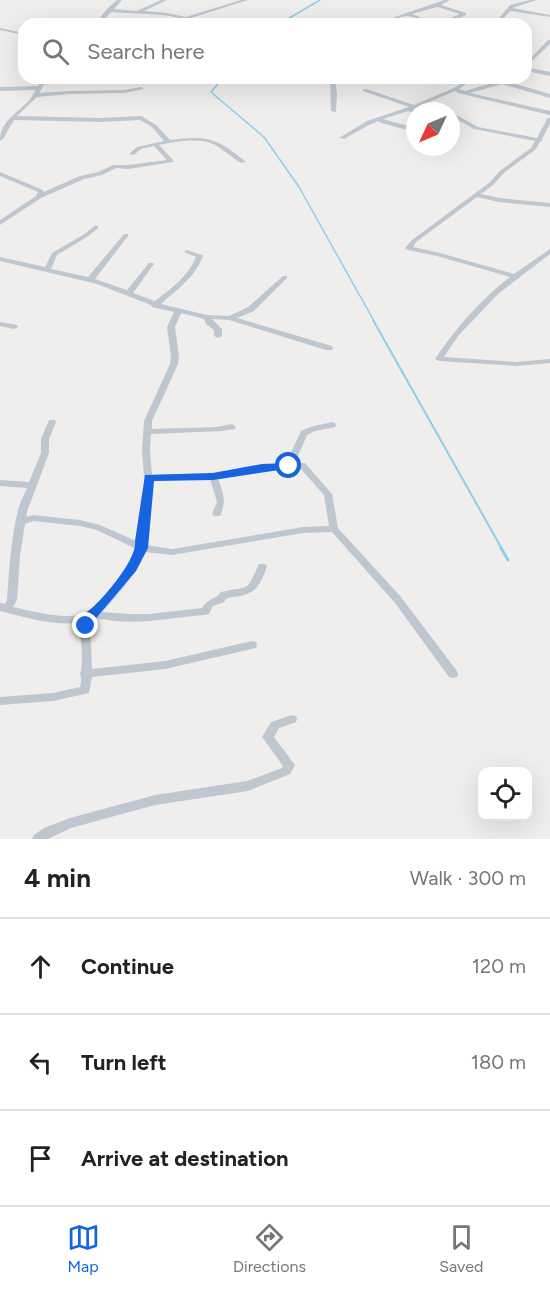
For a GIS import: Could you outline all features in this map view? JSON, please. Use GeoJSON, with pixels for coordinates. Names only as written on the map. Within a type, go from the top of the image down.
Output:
{"type":"FeatureCollection","features":[{"type":"Feature","properties":{"kind":"street"},"geometry":{"type":"LineString","coordinates":[[102,18],[120,0]]}},
{"type":"Feature","properties":{"kind":"street"},"geometry":{"type":"LineString","coordinates":[[138,12],[165,0]]}},
{"type":"Feature","properties":{"kind":"street"},"geometry":{"type":"LineString","coordinates":[[109,10],[185,18],[246,0]]}},
{"type":"Feature","properties":{"kind":"street"},"geometry":{"type":"LineString","coordinates":[[396,18],[448,0]]}},
{"type":"Feature","properties":{"kind":"street"},"geometry":{"type":"LineString","coordinates":[[501,18],[508,9],[535,0]]}},
{"type":"Feature","properties":{"kind":"street"},"geometry":{"type":"LineString","coordinates":[[437,5],[464,14],[457,18]]}},
{"type":"Feature","properties":{"kind":"street"},"geometry":{"type":"LineString","coordinates":[[508,9],[550,16]]}},
{"type":"Feature","properties":{"kind":"street"},"geometry":{"type":"LineString","coordinates":[[399,12],[418,18]]}},
{"type":"Feature","properties":{"kind":"street"},"geometry":{"type":"LineString","coordinates":[[0,28],[18,32]]}},
{"type":"Feature","properties":{"kind":"street"},"geometry":{"type":"LineString","coordinates":[[532,60],[550,41]]}},
{"type":"Feature","properties":{"kind":"street"},"geometry":{"type":"LineString","coordinates":[[542,48],[550,51]]}},
{"type":"Feature","properties":{"kind":"street"},"geometry":{"type":"LineString","coordinates":[[532,69],[550,74]]}},
{"type":"Feature","properties":{"kind":"street"},"geometry":{"type":"LineString","coordinates":[[0,139],[10,121],[35,95],[41,84]]}},
{"type":"Feature","properties":{"kind":"street"},"geometry":{"type":"LineString","coordinates":[[334,84],[332,96],[334,111]]}},
{"type":"Feature","properties":{"kind":"street"},"geometry":{"type":"LineString","coordinates":[[424,102],[463,84]]}},
{"type":"Feature","properties":{"kind":"street"},"geometry":{"type":"LineString","coordinates":[[464,93],[495,84]]}},
{"type":"Feature","properties":{"kind":"street"},"geometry":{"type":"LineString","coordinates":[[509,84],[550,96]]}},
{"type":"Feature","properties":{"kind":"street"},"geometry":{"type":"LineString","coordinates":[[0,89],[39,88]]}},
{"type":"Feature","properties":{"kind":"street"},"geometry":{"type":"LineString","coordinates":[[57,94],[116,93],[141,89]]}},
{"type":"Feature","properties":{"kind":"street"},"geometry":{"type":"LineString","coordinates":[[456,89],[464,93],[550,113]]}},
{"type":"Feature","properties":{"kind":"street"},"geometry":{"type":"LineString","coordinates":[[365,90],[406,107]]}},
{"type":"Feature","properties":{"kind":"street"},"geometry":{"type":"LineString","coordinates":[[35,95],[110,96],[114,99]]}},
{"type":"Feature","properties":{"kind":"street"},"geometry":{"type":"LineString","coordinates":[[342,138],[357,131],[369,121],[406,111]]}},
{"type":"Feature","properties":{"kind":"street"},"geometry":{"type":"LineString","coordinates":[[0,122],[141,118],[154,126],[168,141]]}},
{"type":"Feature","properties":{"kind":"street"},"geometry":{"type":"LineString","coordinates":[[380,119],[383,122],[406,128]]}},
{"type":"Feature","properties":{"kind":"street"},"geometry":{"type":"LineString","coordinates":[[460,119],[476,128],[540,140]]}},
{"type":"Feature","properties":{"kind":"street"},"geometry":{"type":"LineString","coordinates":[[516,276],[438,254],[408,249],[414,241],[477,195],[503,171],[533,149],[550,119]]}},
{"type":"Feature","properties":{"kind":"street"},"geometry":{"type":"LineString","coordinates":[[132,154],[139,148],[168,141],[200,140],[213,142],[243,162]]}},
{"type":"Feature","properties":{"kind":"street"},"geometry":{"type":"LineString","coordinates":[[0,224],[39,197],[82,177],[100,174],[115,166],[128,167],[171,161],[155,144]]}},
{"type":"Feature","properties":{"kind":"street"},"geometry":{"type":"LineString","coordinates":[[0,174],[41,191],[39,197]]}},
{"type":"Feature","properties":{"kind":"street"},"geometry":{"type":"LineString","coordinates":[[477,195],[550,205]]}},
{"type":"Feature","properties":{"kind":"street"},"geometry":{"type":"LineString","coordinates":[[47,270],[54,254],[96,227]]}},
{"type":"Feature","properties":{"kind":"street"},"geometry":{"type":"LineString","coordinates":[[90,280],[126,235]]}},
{"type":"Feature","properties":{"kind":"street"},"geometry":{"type":"LineString","coordinates":[[550,250],[495,292],[455,335],[439,359],[516,364],[550,361]]}},
{"type":"Feature","properties":{"kind":"street"},"geometry":{"type":"LineString","coordinates":[[155,305],[178,288],[198,263],[200,256],[187,252]]}},
{"type":"Feature","properties":{"kind":"street"},"geometry":{"type":"LineString","coordinates":[[0,259],[90,280],[155,305],[207,317],[230,318],[329,348]]}},
{"type":"Feature","properties":{"kind":"street"},"geometry":{"type":"LineString","coordinates":[[128,294],[151,264]]}},
{"type":"Feature","properties":{"kind":"street"},"geometry":{"type":"LineString","coordinates":[[230,318],[251,309],[285,277]]}},
{"type":"Feature","properties":{"kind":"street"},"geometry":{"type":"LineString","coordinates":[[0,701],[79,693],[85,690],[88,684],[85,674],[87,617],[132,568],[142,548],[149,478],[146,450],[148,431],[153,406],[174,364],[171,327],[179,310]]}},
{"type":"Feature","properties":{"kind":"street"},"geometry":{"type":"LineString","coordinates":[[207,317],[209,322],[218,329],[218,336]]}},
{"type":"Feature","properties":{"kind":"street"},"geometry":{"type":"LineString","coordinates":[[0,324],[14,327]]}},
{"type":"Feature","properties":{"kind":"street"},"geometry":{"type":"LineString","coordinates":[[3,608],[12,600],[20,522],[45,453],[45,439],[52,422]]}},
{"type":"Feature","properties":{"kind":"street"},"geometry":{"type":"LineString","coordinates":[[289,466],[303,434],[313,429],[332,425]]}},
{"type":"Feature","properties":{"kind":"street"},"geometry":{"type":"LineString","coordinates":[[148,431],[178,432],[194,429],[217,431],[232,427]]}},
{"type":"Feature","properties":{"kind":"street"},"geometry":{"type":"LineString","coordinates":[[149,478],[213,476],[262,468],[302,465],[328,494],[334,529],[398,600],[453,674]]}},
{"type":"Feature","properties":{"kind":"street"},"geometry":{"type":"LineString","coordinates":[[213,476],[220,502],[217,514]]}},
{"type":"Feature","properties":{"kind":"street"},"geometry":{"type":"LineString","coordinates":[[0,483],[33,485]]}},
{"type":"Feature","properties":{"kind":"street"},"geometry":{"type":"LineString","coordinates":[[20,522],[33,518],[80,523],[100,528],[142,548],[172,552],[303,530],[334,529]]}},
{"type":"Feature","properties":{"kind":"street"},"geometry":{"type":"LineString","coordinates":[[3,608],[70,620],[87,617],[167,616],[205,611],[210,603],[221,599],[224,595],[249,592],[257,584],[262,566]]}},
{"type":"Feature","properties":{"kind":"street"},"geometry":{"type":"LineString","coordinates":[[85,674],[165,665],[252,645]]}},
{"type":"Feature","properties":{"kind":"street"},"geometry":{"type":"LineString","coordinates":[[38,839],[70,823],[115,810],[155,800],[248,786],[286,771],[289,765],[268,737],[275,725],[292,718]]}},
{"type":"Feature","properties":{"kind":"waterway"},"geometry":{"type":"LineString","coordinates":[[289,18],[320,0]]}},
{"type":"Feature","properties":{"kind":"waterway"},"geometry":{"type":"LineString","coordinates":[[218,84],[211,92],[264,137],[299,187],[374,321]]}},
{"type":"Feature","properties":{"kind":"waterway"},"geometry":{"type":"LineString","coordinates":[[373,320],[502,549]]}},
{"type":"Feature","properties":{"kind":"waterway"},"geometry":{"type":"LineString","coordinates":[[501,548],[508,560]]}},
{"type":"Feature","properties":{"kind":"route"},"geometry":{"type":"LineString","coordinates":[[86,626],[82,619],[93,614],[132,568],[142,548],[149,478],[213,476],[289,466]]}}]}
